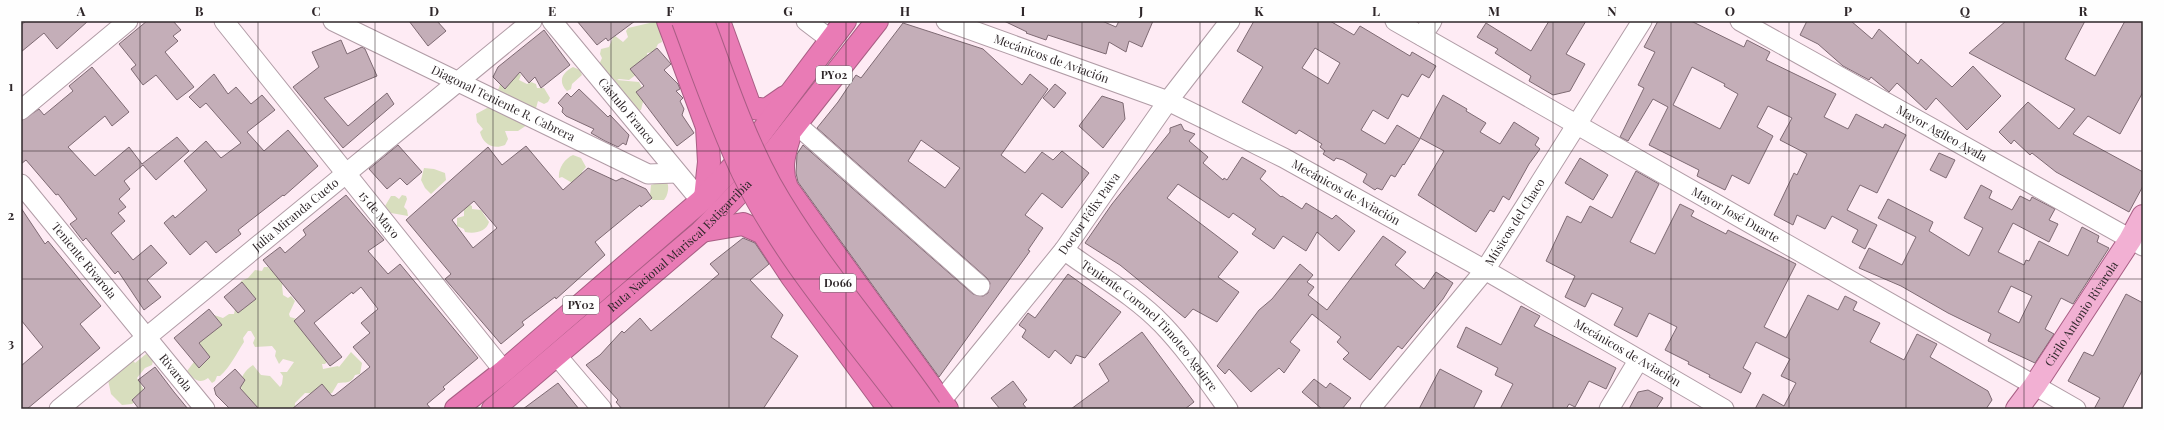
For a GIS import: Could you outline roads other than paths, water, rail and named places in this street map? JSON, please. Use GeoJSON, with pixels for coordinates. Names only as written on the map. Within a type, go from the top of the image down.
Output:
{"type":"FeatureCollection","features":[{"type":"Feature","properties":{"kind":"highway"},"geometry":{"type":"LineString","coordinates":[[668,21],[707,127],[709,162],[703,200]]}},
{"type":"Feature","properties":{"kind":"highway","name":"D066"},"geometry":{"type":"LineString","coordinates":[[683,21],[711,97],[750,164],[770,183],[802,232],[939,406]]}},
{"type":"Feature","properties":{"kind":"highway","name":"D066"},"geometry":{"type":"LineString","coordinates":[[703,21],[750,164],[775,228],[800,266],[908,409]]}},
{"type":"Feature","properties":{"kind":"highway"},"geometry":{"type":"LineString","coordinates":[[719,21],[745,93],[753,108],[766,110],[773,107],[799,84]]}},
{"type":"Feature","properties":{"kind":"highway","name":"PY02"},"geometry":{"type":"LineString","coordinates":[[750,164],[799,84],[845,21]]}},
{"type":"Feature","properties":{"kind":"highway","name":"PY02"},"geometry":{"type":"LineString","coordinates":[[750,164],[794,127],[877,21]]}},
{"type":"Feature","properties":{"kind":"highway"},"geometry":{"type":"LineString","coordinates":[[794,127],[782,162],[782,176],[787,188],[939,406]]}},
{"type":"Feature","properties":{"kind":"highway","name":"Ruta Nacional Mariscal Estigarribia"},"geometry":{"type":"LineString","coordinates":[[456,409],[504,371],[703,200],[750,164]]}},
{"type":"Feature","properties":{"kind":"highway","name":"Ruta Nacional Mariscal Estigarribia"},"geometry":{"type":"LineString","coordinates":[[493,409],[702,231],[750,164]]}},
{"type":"Feature","properties":{"kind":"highway"},"geometry":{"type":"LineString","coordinates":[[702,231],[743,224],[763,233],[796,282],[889,409]]}},
{"type":"Feature","properties":{"kind":"main road","name":"Cirilo Antonio Rivarola"},"geometry":{"type":"LineString","coordinates":[[2017,409],[2137,243],[2143,216]]}},
{"type":"Feature","properties":{"kind":"street"},"geometry":{"type":"LineString","coordinates":[[21,110],[128,21]]}},
{"type":"Feature","properties":{"kind":"street","name":"15 de Mayo"},"geometry":{"type":"LineString","coordinates":[[224,21],[504,371]]}},
{"type":"Feature","properties":{"kind":"street","name":"Diagonal Teniente R. Cabrera"},"geometry":{"type":"LineString","coordinates":[[333,21],[648,174],[676,173]]}},
{"type":"Feature","properties":{"kind":"street","name":"Julia Miranda Cueto"},"geometry":{"type":"LineString","coordinates":[[59,409],[532,21]]}},
{"type":"Feature","properties":{"kind":"street","name":"Cástulo Franco"},"geometry":{"type":"LineString","coordinates":[[552,21],[676,173],[703,200]]}},
{"type":"Feature","properties":{"kind":"street"},"geometry":{"type":"LineString","coordinates":[[806,21],[831,40]]}},
{"type":"Feature","properties":{"kind":"street","name":"Mecánicos de Aviación"},"geometry":{"type":"LineString","coordinates":[[946,21],[1168,101],[1284,158],[1485,270],[1724,409]]}},
{"type":"Feature","properties":{"kind":"street","name":"Doctor Félix Paiva"},"geometry":{"type":"LineString","coordinates":[[939,406],[1064,250],[1168,101],[1230,21]]}},
{"type":"Feature","properties":{"kind":"street","name":"Mayor José Duarte"},"geometry":{"type":"LineString","coordinates":[[1395,21],[1427,28],[1578,124],[2076,409]]}},
{"type":"Feature","properties":{"kind":"street","name":"Músicos del Chaco"},"geometry":{"type":"LineString","coordinates":[[1370,409],[1485,270],[1642,21]]}},
{"type":"Feature","properties":{"kind":"street","name":"Mayor Agileo Ayala"},"geometry":{"type":"LineString","coordinates":[[1740,21],[2137,243]]}},
{"type":"Feature","properties":{"kind":"street"},"geometry":{"type":"LineString","coordinates":[[794,127],[980,286]]}},
{"type":"Feature","properties":{"kind":"street","name":"Teniente Rivarola"},"geometry":{"type":"LineString","coordinates":[[21,184],[147,337]]}},
{"type":"Feature","properties":{"kind":"street","name":"Teniente Coronel Timoteo Aguirre"},"geometry":{"type":"LineString","coordinates":[[1064,250],[1140,305],[1161,323],[1185,349],[1228,409]]}},
{"type":"Feature","properties":{"kind":"street","name":"Rivarola"},"geometry":{"type":"LineString","coordinates":[[147,337],[205,409]]}},
{"type":"Feature","properties":{"kind":"street"},"geometry":{"type":"LineString","coordinates":[[557,356],[602,409]]}},
{"type":"Feature","properties":{"kind":"street"},"geometry":{"type":"LineString","coordinates":[[1609,409],[1638,360]]}}]}
